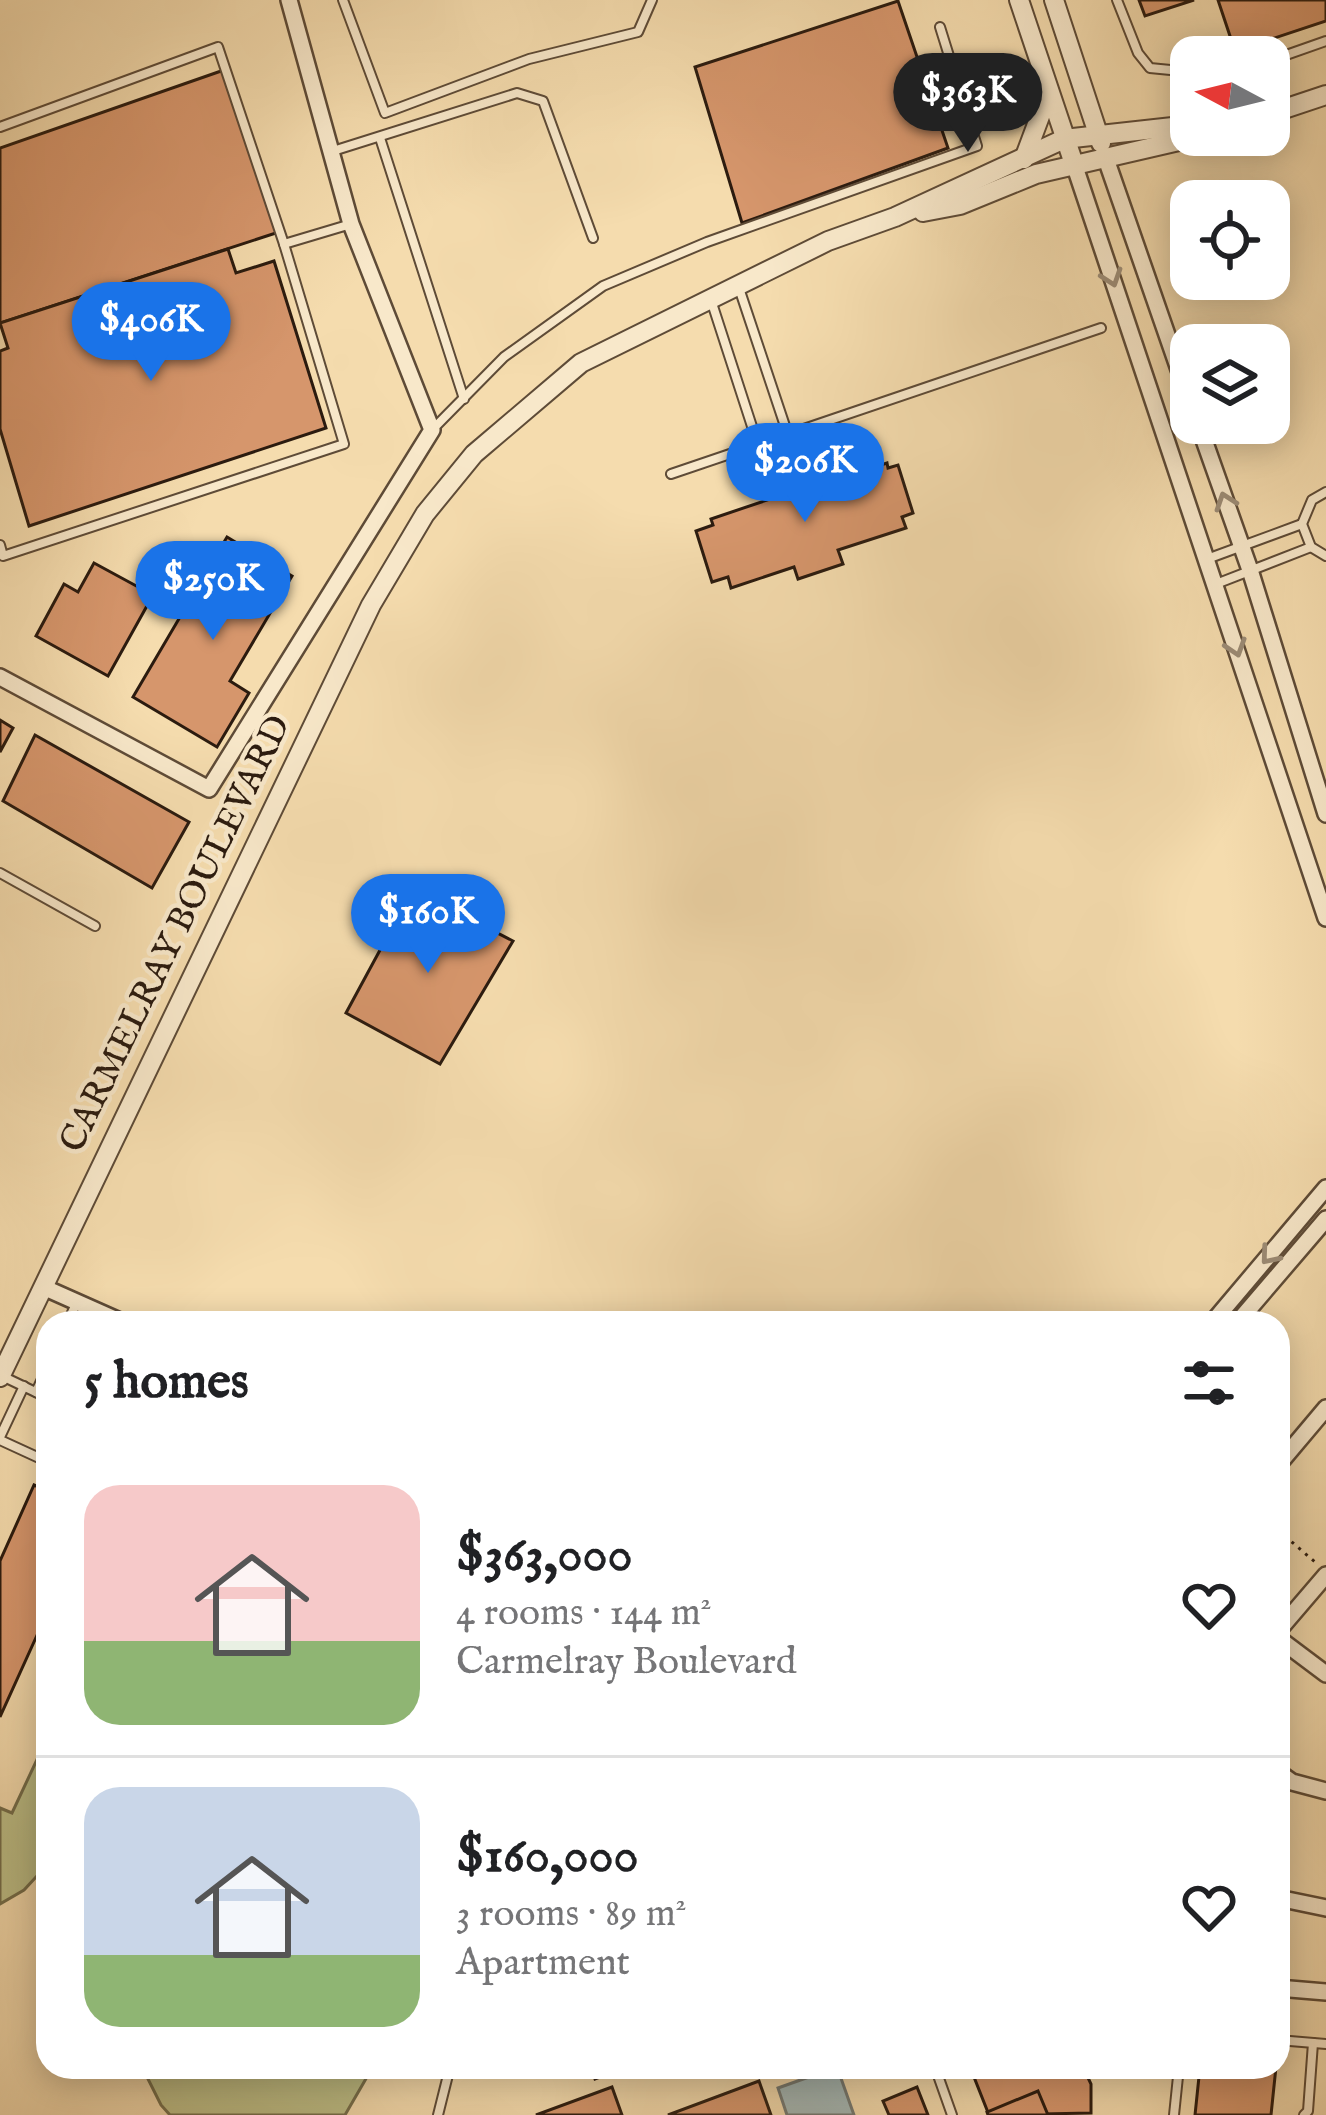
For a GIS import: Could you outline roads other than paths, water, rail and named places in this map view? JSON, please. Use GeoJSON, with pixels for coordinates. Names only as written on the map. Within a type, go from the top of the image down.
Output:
{"type":"FeatureCollection","features":[{"type":"Feature","properties":{"kind":"street"},"geometry":{"type":"LineString","coordinates":[[0,677],[209,789],[432,430],[351,224],[289,0]]}},
{"type":"Feature","properties":{"kind":"street"},"geometry":{"type":"LineString","coordinates":[[1019,0],[1326,918]]}},
{"type":"Feature","properties":{"kind":"street"},"geometry":{"type":"LineString","coordinates":[[1054,0],[1170,343]]}},
{"type":"Feature","properties":{"kind":"street"},"geometry":{"type":"LineString","coordinates":[[1024,159],[1049,92]]}},
{"type":"Feature","properties":{"kind":"street"},"geometry":{"type":"LineString","coordinates":[[1290,107],[1326,95]]}},
{"type":"Feature","properties":{"kind":"street","name":"CARMELRAY BOULEVARD"},"geometry":{"type":"LineString","coordinates":[[0,1376],[371,605],[424,514],[474,454],[581,363],[828,241],[895,218],[1064,139],[1170,127]]}},
{"type":"Feature","properties":{"kind":"street","name":"CARMELRAY BOULEVARD"},"geometry":{"type":"LineString","coordinates":[[895,218],[960,205],[1036,174],[1170,143]]}},
{"type":"Feature","properties":{"kind":"street"},"geometry":{"type":"LineString","coordinates":[[1205,444],[1250,570],[1326,815],[1295,825]]}},
{"type":"Feature","properties":{"kind":"street"},"geometry":{"type":"LineString","coordinates":[[1274,763],[1306,751]]}},
{"type":"Feature","properties":{"kind":"street"},"geometry":{"type":"LineString","coordinates":[[1222,1311],[1326,1188]]}},
{"type":"Feature","properties":{"kind":"street"},"geometry":{"type":"LineString","coordinates":[[1247,1311],[1326,1220]]}},
{"type":"Feature","properties":{"kind":"street"},"geometry":{"type":"LineString","coordinates":[[43,1287],[87,1311]]}},
{"type":"Feature","properties":{"kind":"street"},"geometry":{"type":"LineString","coordinates":[[1290,1451],[1326,1408]]}},
{"type":"Feature","properties":{"kind":"street"},"geometry":{"type":"LineString","coordinates":[[1290,1619],[1326,1573]]}},
{"type":"Feature","properties":{"kind":"street"},"geometry":{"type":"LineString","coordinates":[[1290,1644],[1326,1675]]}},
{"type":"Feature","properties":{"kind":"street"},"geometry":{"type":"LineString","coordinates":[[1290,1781],[1326,1791]]}},
{"type":"Feature","properties":{"kind":"street"},"geometry":{"type":"LineString","coordinates":[[1290,1900],[1326,1908]]}},
{"type":"Feature","properties":{"kind":"street"},"geometry":{"type":"LineString","coordinates":[[1290,1989],[1326,1992]]}},
{"type":"Feature","properties":{"kind":"lane"},"geometry":{"type":"LineString","coordinates":[[340,1],[385,113],[529,59],[638,32],[652,0]]}},
{"type":"Feature","properties":{"kind":"lane"},"geometry":{"type":"LineString","coordinates":[[1117,0],[1138,53],[1150,68],[1170,70]]}},
{"type":"Feature","properties":{"kind":"lane"},"geometry":{"type":"LineString","coordinates":[[432,430],[504,357],[603,286],[707,242],[977,146],[940,27]]}},
{"type":"Feature","properties":{"kind":"lane"},"geometry":{"type":"LineString","coordinates":[[1290,54],[1326,41]]}},
{"type":"Feature","properties":{"kind":"lane"},"geometry":{"type":"LineString","coordinates":[[0,127],[218,47],[344,444],[3,556],[0,544]]}},
{"type":"Feature","properties":{"kind":"lane"},"geometry":{"type":"LineString","coordinates":[[333,151],[518,93],[543,100],[593,238]]}},
{"type":"Feature","properties":{"kind":"lane"},"geometry":{"type":"LineString","coordinates":[[380,138],[465,400]]}},
{"type":"Feature","properties":{"kind":"lane"},"geometry":{"type":"LineString","coordinates":[[284,244],[351,224]]}},
{"type":"Feature","properties":{"kind":"lane"},"geometry":{"type":"LineString","coordinates":[[739,287],[788,435]]}},
{"type":"Feature","properties":{"kind":"lane"},"geometry":{"type":"LineString","coordinates":[[710,298],[758,445]]}},
{"type":"Feature","properties":{"kind":"lane"},"geometry":{"type":"LineString","coordinates":[[671,474],[1101,328]]}},
{"type":"Feature","properties":{"kind":"lane"},"geometry":{"type":"LineString","coordinates":[[1326,492],[1312,500],[1302,524],[1311,547],[1326,556]]}},
{"type":"Feature","properties":{"kind":"lane"},"geometry":{"type":"LineString","coordinates":[[1207,559],[1302,524]]}},
{"type":"Feature","properties":{"kind":"lane"},"geometry":{"type":"LineString","coordinates":[[1215,584],[1311,547]]}},
{"type":"Feature","properties":{"kind":"lane"},"geometry":{"type":"LineString","coordinates":[[0,873],[95,926]]}},
{"type":"Feature","properties":{"kind":"lane"},"geometry":{"type":"LineString","coordinates":[[73,1311],[77,1302]]}},
{"type":"Feature","properties":{"kind":"lane"},"geometry":{"type":"LineString","coordinates":[[0,1376],[36,1392]]}},
{"type":"Feature","properties":{"kind":"lane"},"geometry":{"type":"LineString","coordinates":[[24,1386],[0,1439],[36,1456]]}},
{"type":"Feature","properties":{"kind":"lane"},"geometry":{"type":"LineString","coordinates":[[1290,2041],[1326,2044]]}},
{"type":"Feature","properties":{"kind":"lane"},"geometry":{"type":"LineString","coordinates":[[1310,2114],[1313,2043]]}},
{"type":"Feature","properties":{"kind":"lane"},"geometry":{"type":"LineString","coordinates":[[438,2115],[447,2079]]}},
{"type":"Feature","properties":{"kind":"lane"},"geometry":{"type":"LineString","coordinates":[[939,2079],[952,2115]]}},
{"type":"Feature","properties":{"kind":"lane"},"geometry":{"type":"LineString","coordinates":[[1174,2115],[1178,2079]]}}]}
